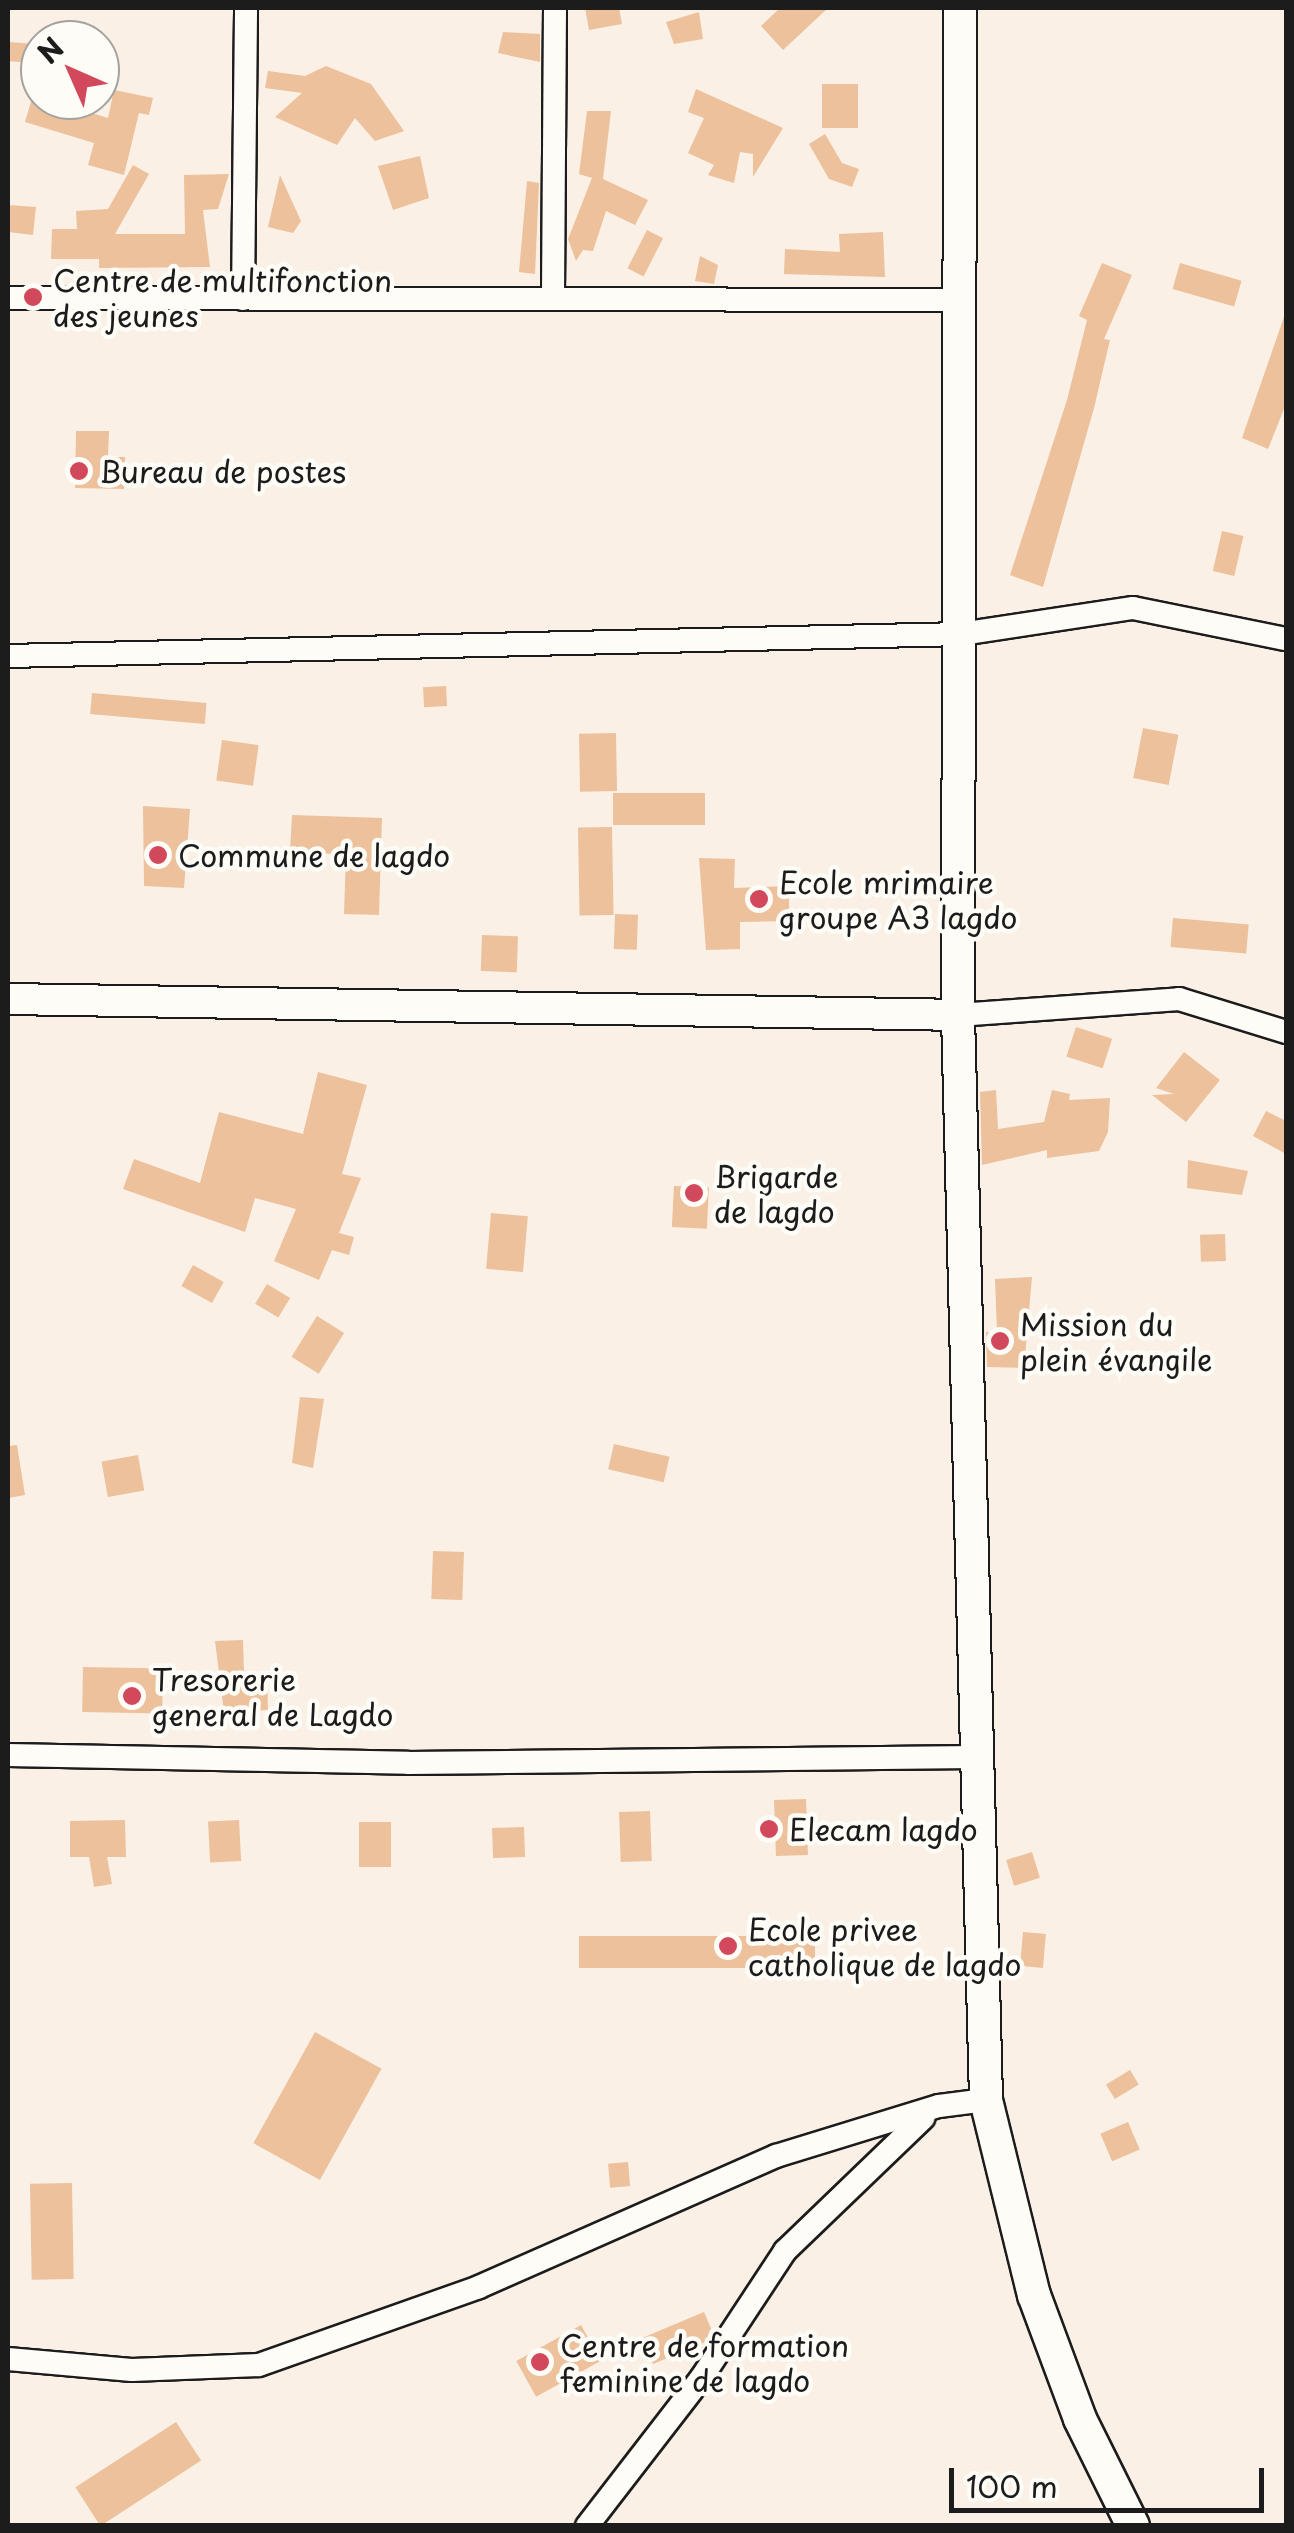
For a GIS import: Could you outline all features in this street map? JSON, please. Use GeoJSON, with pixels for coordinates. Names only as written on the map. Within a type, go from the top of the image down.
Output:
{"type":"FeatureCollection","features":[{"type":"Feature","properties":{"kind":"main road"},"geometry":{"type":"LineString","coordinates":[[960,8],[964,300],[958,1015],[986,2100],[1034,2294],[1080,2419],[1133,2526]]}},
{"type":"Feature","properties":{"kind":"street"},"geometry":{"type":"LineString","coordinates":[[243,299],[246,8]]}},
{"type":"Feature","properties":{"kind":"street"},"geometry":{"type":"LineString","coordinates":[[553,296],[555,8]]}},
{"type":"Feature","properties":{"kind":"street"},"geometry":{"type":"LineString","coordinates":[[8,298],[553,296],[964,300]]}},
{"type":"Feature","properties":{"kind":"street"},"geometry":{"type":"LineString","coordinates":[[8,656],[961,634],[1133,608],[1286,639]]}},
{"type":"Feature","properties":{"kind":"street"},"geometry":{"type":"LineString","coordinates":[[8,999],[958,1015],[1180,999],[1286,1032]]}},
{"type":"Feature","properties":{"kind":"street"},"geometry":{"type":"LineString","coordinates":[[8,1755],[408,1763],[975,1757]]}},
{"type":"Feature","properties":{"kind":"street"},"geometry":{"type":"LineString","coordinates":[[8,2360],[132,2370],[260,2365],[478,2288],[776,2156],[939,2106],[986,2100]]}},
{"type":"Feature","properties":{"kind":"street"},"geometry":{"type":"LineString","coordinates":[[587,2526],[712,2363],[792,2242],[886,2145],[939,2106]]}},
{"type":"Feature","properties":{"kind":"building"},"geometry":{"type":"Polygon","coordinates":[[[585,8],[619,8],[622,24],[589,30],[585,8]]]}},
{"type":"Feature","properties":{"kind":"building"},"geometry":{"type":"Polygon","coordinates":[[[780,8],[828,8],[783,50],[761,26],[780,8]]]}},
{"type":"Feature","properties":{"kind":"building"},"geometry":{"type":"Polygon","coordinates":[[[699,12],[703,39],[674,44],[666,22],[699,12]]]}},
{"type":"Feature","properties":{"kind":"building"},"geometry":{"type":"Polygon","coordinates":[[[503,32],[540,34],[540,62],[498,53],[503,32]]]}},
{"type":"Feature","properties":{"kind":"building"},"geometry":{"type":"Polygon","coordinates":[[[8,42],[20,43],[20,62],[8,61],[8,42]]]}},
{"type":"Feature","properties":{"kind":"building"},"geometry":{"type":"Polygon","coordinates":[[[326,66],[371,84],[404,131],[375,141],[355,118],[337,145],[275,117],[302,93],[265,88],[268,71],[305,76],[326,66]]]}},
{"type":"Feature","properties":{"kind":"building"},"geometry":{"type":"Polygon","coordinates":[[[822,84],[858,84],[858,128],[822,128],[822,84]]]}},
{"type":"Feature","properties":{"kind":"building"},"geometry":{"type":"Polygon","coordinates":[[[696,89],[783,128],[753,177],[753,154],[740,152],[734,183],[708,175],[714,165],[688,153],[704,118],[688,112],[696,89]]]}},
{"type":"Feature","properties":{"kind":"building"},"geometry":{"type":"Polygon","coordinates":[[[120,91],[153,98],[149,115],[139,113],[124,175],[88,165],[94,143],[25,122],[120,120],[120,91]]]}},
{"type":"Feature","properties":{"kind":"building"},"geometry":{"type":"Polygon","coordinates":[[[587,111],[611,111],[603,179],[648,200],[635,225],[606,211],[593,251],[583,250],[576,261],[568,239],[592,178],[579,174],[587,111]]]}},
{"type":"Feature","properties":{"kind":"building"},"geometry":{"type":"Polygon","coordinates":[[[825,134],[842,163],[859,169],[852,187],[829,179],[809,144],[825,134]]]}},
{"type":"Feature","properties":{"kind":"building"},"geometry":{"type":"Polygon","coordinates":[[[420,156],[429,198],[393,210],[378,166],[420,156]]]}},
{"type":"Feature","properties":{"kind":"building"},"geometry":{"type":"Polygon","coordinates":[[[133,165],[149,174],[115,234],[185,234],[184,175],[229,174],[218,209],[203,210],[210,267],[99,268],[99,259],[51,259],[52,229],[77,229],[76,211],[108,209],[133,165]]]}},
{"type":"Feature","properties":{"kind":"building"},"geometry":{"type":"Polygon","coordinates":[[[280,175],[301,221],[293,233],[268,227],[280,175]]]}},
{"type":"Feature","properties":{"kind":"building"},"geometry":{"type":"Polygon","coordinates":[[[527,181],[539,183],[535,274],[519,272],[527,181]]]}},
{"type":"Feature","properties":{"kind":"building"},"geometry":{"type":"Polygon","coordinates":[[[8,205],[36,207],[33,235],[8,232],[8,205]]]}},
{"type":"Feature","properties":{"kind":"building"},"geometry":{"type":"Polygon","coordinates":[[[647,230],[663,238],[644,276],[627,268],[647,230]]]}},
{"type":"Feature","properties":{"kind":"building"},"geometry":{"type":"Polygon","coordinates":[[[883,232],[885,277],[784,274],[785,249],[840,252],[839,234],[883,232]]]}},
{"type":"Feature","properties":{"kind":"building"},"geometry":{"type":"Polygon","coordinates":[[[700,256],[718,265],[714,284],[695,281],[700,256]]]}},
{"type":"Feature","properties":{"kind":"building"},"geometry":{"type":"Polygon","coordinates":[[[1102,263],[1132,275],[1104,339],[1110,340],[1094,408],[1043,587],[1010,575],[1067,400],[1087,320],[1079,316],[1102,263]]]}},
{"type":"Feature","properties":{"kind":"building"},"geometry":{"type":"Polygon","coordinates":[[[1180,263],[1242,281],[1234,307],[1173,289],[1180,263]]]}},
{"type":"Feature","properties":{"kind":"building"},"geometry":{"type":"Polygon","coordinates":[[[1286,311],[1286,404],[1268,449],[1242,438],[1286,311]]]}},
{"type":"Feature","properties":{"kind":"building"},"geometry":{"type":"Polygon","coordinates":[[[76,431],[109,431],[108,457],[125,457],[124,489],[75,488],[76,431]]]}},
{"type":"Feature","properties":{"kind":"building"},"geometry":{"type":"Polygon","coordinates":[[[1222,531],[1243,536],[1234,576],[1213,571],[1222,531]]]}},
{"type":"Feature","properties":{"kind":"building"},"geometry":{"type":"Polygon","coordinates":[[[446,686],[447,706],[424,707],[423,687],[446,686]]]}},
{"type":"Feature","properties":{"kind":"building"},"geometry":{"type":"Polygon","coordinates":[[[92,693],[207,703],[205,724],[90,714],[92,693]]]}},
{"type":"Feature","properties":{"kind":"building"},"geometry":{"type":"Polygon","coordinates":[[[1143,728],[1178,735],[1169,785],[1133,778],[1143,728]]]}},
{"type":"Feature","properties":{"kind":"building"},"geometry":{"type":"Polygon","coordinates":[[[616,733],[617,791],[580,792],[579,734],[616,733]]]}},
{"type":"Feature","properties":{"kind":"building"},"geometry":{"type":"Polygon","coordinates":[[[222,740],[259,745],[253,786],[216,781],[222,740]]]}},
{"type":"Feature","properties":{"kind":"building"},"geometry":{"type":"Polygon","coordinates":[[[613,793],[705,793],[705,825],[613,825],[613,793]]]}},
{"type":"Feature","properties":{"kind":"building"},"geometry":{"type":"Polygon","coordinates":[[[143,806],[190,809],[184,888],[144,886],[143,806]]]}},
{"type":"Feature","properties":{"kind":"building"},"geometry":{"type":"Polygon","coordinates":[[[292,815],[382,818],[379,915],[344,914],[346,855],[290,851],[292,815]]]}},
{"type":"Feature","properties":{"kind":"building"},"geometry":{"type":"Polygon","coordinates":[[[612,827],[614,915],[580,916],[578,828],[612,827]]]}},
{"type":"Feature","properties":{"kind":"building"},"geometry":{"type":"Polygon","coordinates":[[[699,858],[735,859],[734,888],[789,886],[789,921],[740,922],[740,949],[706,950],[699,858]]]}},
{"type":"Feature","properties":{"kind":"building"},"geometry":{"type":"Polygon","coordinates":[[[615,914],[638,915],[637,950],[614,949],[615,914]]]}},
{"type":"Feature","properties":{"kind":"building"},"geometry":{"type":"Polygon","coordinates":[[[1173,918],[1249,925],[1246,954],[1170,947],[1173,918]]]}},
{"type":"Feature","properties":{"kind":"building"},"geometry":{"type":"Polygon","coordinates":[[[482,935],[518,936],[517,972],[481,971],[482,935]]]}},
{"type":"Feature","properties":{"kind":"building"},"geometry":{"type":"Polygon","coordinates":[[[1076,1027],[1112,1039],[1103,1068],[1066,1056],[1076,1027]]]}},
{"type":"Feature","properties":{"kind":"building"},"geometry":{"type":"Polygon","coordinates":[[[1184,1052],[1220,1080],[1186,1122],[1152,1095],[1174,1094],[1156,1088],[1184,1052]]]}},
{"type":"Feature","properties":{"kind":"building"},"geometry":{"type":"Polygon","coordinates":[[[318,1072],[367,1085],[342,1174],[361,1178],[339,1233],[354,1237],[349,1255],[332,1250],[319,1280],[274,1261],[296,1209],[255,1198],[245,1232],[123,1189],[134,1159],[200,1183],[219,1112],[303,1134],[318,1072]]]}},
{"type":"Feature","properties":{"kind":"building"},"geometry":{"type":"Polygon","coordinates":[[[996,1090],[998,1129],[1044,1122],[1052,1090],[1070,1094],[1069,1100],[1110,1098],[1108,1132],[1099,1151],[1047,1158],[1047,1150],[982,1165],[980,1092],[996,1090]]]}},
{"type":"Feature","properties":{"kind":"building"},"geometry":{"type":"Polygon","coordinates":[[[1266,1111],[1286,1121],[1286,1154],[1253,1136],[1266,1111]]]}},
{"type":"Feature","properties":{"kind":"building"},"geometry":{"type":"Polygon","coordinates":[[[1188,1160],[1248,1171],[1242,1195],[1187,1188],[1188,1160]]]}},
{"type":"Feature","properties":{"kind":"building"},"geometry":{"type":"Polygon","coordinates":[[[674,1186],[709,1188],[707,1229],[672,1227],[674,1186]]]}},
{"type":"Feature","properties":{"kind":"building"},"geometry":{"type":"Polygon","coordinates":[[[491,1213],[528,1216],[523,1272],[486,1269],[491,1213]]]}},
{"type":"Feature","properties":{"kind":"building"},"geometry":{"type":"Polygon","coordinates":[[[1225,1234],[1226,1261],[1201,1262],[1200,1235],[1225,1234]]]}},
{"type":"Feature","properties":{"kind":"building"},"geometry":{"type":"Polygon","coordinates":[[[193,1265],[224,1282],[212,1303],[181,1286],[193,1265]]]}},
{"type":"Feature","properties":{"kind":"building"},"geometry":{"type":"Polygon","coordinates":[[[1032,1277],[1024,1368],[987,1367],[986,1332],[997,1332],[995,1279],[1032,1277]]]}},
{"type":"Feature","properties":{"kind":"building"},"geometry":{"type":"Polygon","coordinates":[[[267,1284],[290,1298],[278,1318],[255,1304],[267,1284]]]}},
{"type":"Feature","properties":{"kind":"building"},"geometry":{"type":"Polygon","coordinates":[[[317,1316],[344,1333],[319,1374],[292,1357],[317,1316]]]}},
{"type":"Feature","properties":{"kind":"building"},"geometry":{"type":"Polygon","coordinates":[[[300,1397],[324,1399],[313,1468],[292,1463],[300,1397]]]}},
{"type":"Feature","properties":{"kind":"building"},"geometry":{"type":"Polygon","coordinates":[[[614,1444],[670,1457],[664,1482],[608,1469],[614,1444]]]}},
{"type":"Feature","properties":{"kind":"building"},"geometry":{"type":"Polygon","coordinates":[[[17,1445],[25,1495],[8,1498],[8,1446],[17,1445]]]}},
{"type":"Feature","properties":{"kind":"building"},"geometry":{"type":"Polygon","coordinates":[[[138,1455],[144,1490],[108,1497],[102,1461],[138,1455]]]}},
{"type":"Feature","properties":{"kind":"building"},"geometry":{"type":"Polygon","coordinates":[[[433,1551],[464,1552],[462,1600],[431,1599],[433,1551]]]}},
{"type":"Feature","properties":{"kind":"building"},"geometry":{"type":"Polygon","coordinates":[[[243,1640],[244,1673],[267,1673],[268,1710],[224,1712],[215,1641],[243,1640]]]}},
{"type":"Feature","properties":{"kind":"building"},"geometry":{"type":"Polygon","coordinates":[[[83,1667],[163,1668],[162,1713],[82,1712],[83,1667]]]}},
{"type":"Feature","properties":{"kind":"building"},"geometry":{"type":"Polygon","coordinates":[[[806,1799],[808,1855],[776,1856],[774,1800],[806,1799]]]}},
{"type":"Feature","properties":{"kind":"building"},"geometry":{"type":"Polygon","coordinates":[[[650,1811],[652,1861],[621,1862],[619,1812],[650,1811]]]}},
{"type":"Feature","properties":{"kind":"building"},"geometry":{"type":"Polygon","coordinates":[[[125,1820],[126,1857],[107,1857],[112,1884],[94,1887],[89,1857],[70,1857],[70,1821],[125,1820]]]}},
{"type":"Feature","properties":{"kind":"building"},"geometry":{"type":"Polygon","coordinates":[[[239,1820],[241,1861],[210,1863],[208,1822],[239,1820]]]}},
{"type":"Feature","properties":{"kind":"building"},"geometry":{"type":"Polygon","coordinates":[[[359,1822],[391,1822],[391,1867],[359,1867],[359,1822]]]}},
{"type":"Feature","properties":{"kind":"building"},"geometry":{"type":"Polygon","coordinates":[[[524,1827],[525,1857],[493,1858],[492,1828],[524,1827]]]}},
{"type":"Feature","properties":{"kind":"building"},"geometry":{"type":"Polygon","coordinates":[[[1032,1852],[1040,1878],[1014,1886],[1006,1860],[1032,1852]]]}},
{"type":"Feature","properties":{"kind":"building"},"geometry":{"type":"Polygon","coordinates":[[[1023,1932],[1046,1934],[1043,1968],[1020,1966],[1023,1932]]]}},
{"type":"Feature","properties":{"kind":"building"},"geometry":{"type":"Polygon","coordinates":[[[579,1936],[815,1936],[815,1968],[579,1968],[579,1936]]]}},
{"type":"Feature","properties":{"kind":"building"},"geometry":{"type":"Polygon","coordinates":[[[315,2032],[381,2069],[320,2180],[253,2143],[315,2032]]]}},
{"type":"Feature","properties":{"kind":"building"},"geometry":{"type":"Polygon","coordinates":[[[1130,2070],[1139,2085],[1115,2099],[1106,2084],[1130,2070]]]}},
{"type":"Feature","properties":{"kind":"building"},"geometry":{"type":"Polygon","coordinates":[[[1128,2122],[1140,2150],[1112,2161],[1100,2134],[1128,2122]]]}},
{"type":"Feature","properties":{"kind":"building"},"geometry":{"type":"Polygon","coordinates":[[[628,2162],[630,2186],[610,2188],[608,2164],[628,2162]]]}},
{"type":"Feature","properties":{"kind":"building"},"geometry":{"type":"Polygon","coordinates":[[[72,2183],[74,2279],[32,2280],[30,2184],[72,2183]]]}},
{"type":"Feature","properties":{"kind":"building"},"geometry":{"type":"Polygon","coordinates":[[[704,2312],[713,2333],[708,2341],[653,2364],[642,2338],[704,2312]]]}},
{"type":"Feature","properties":{"kind":"building"},"geometry":{"type":"Polygon","coordinates":[[[581,2325],[601,2361],[536,2397],[516,2361],[581,2325]]]}},
{"type":"Feature","properties":{"kind":"building"},"geometry":{"type":"Polygon","coordinates":[[[176,2422],[201,2461],[100,2526],[75,2487],[176,2422]]]}},
{"type":"Feature","properties":{"kind":"place","name":"Centre de multifonction des jeunes"},"geometry":{"type":"Point","coordinates":[33,297]}},
{"type":"Feature","properties":{"kind":"place","name":"Bureau de postes"},"geometry":{"type":"Point","coordinates":[79,471]}},
{"type":"Feature","properties":{"kind":"place","name":"Commune de lagdo"},"geometry":{"type":"Point","coordinates":[158,855]}},
{"type":"Feature","properties":{"kind":"place","name":"Ecole mrimaire groupe A3 lagdo"},"geometry":{"type":"Point","coordinates":[759,899]}},
{"type":"Feature","properties":{"kind":"place","name":"Brigarde de lagdo"},"geometry":{"type":"Point","coordinates":[694,1193]}},
{"type":"Feature","properties":{"kind":"place","name":"Mission du plein évangile"},"geometry":{"type":"Point","coordinates":[1000,1341]}},
{"type":"Feature","properties":{"kind":"place","name":"Tresorerie general de Lagdo"},"geometry":{"type":"Point","coordinates":[132,1696]}},
{"type":"Feature","properties":{"kind":"place","name":"Elecam lagdo"},"geometry":{"type":"Point","coordinates":[769,1829]}},
{"type":"Feature","properties":{"kind":"place","name":"Ecole privee catholique de lagdo"},"geometry":{"type":"Point","coordinates":[728,1946]}},
{"type":"Feature","properties":{"kind":"place","name":"Centre de formation feminine de lagdo"},"geometry":{"type":"Point","coordinates":[540,2362]}}]}
